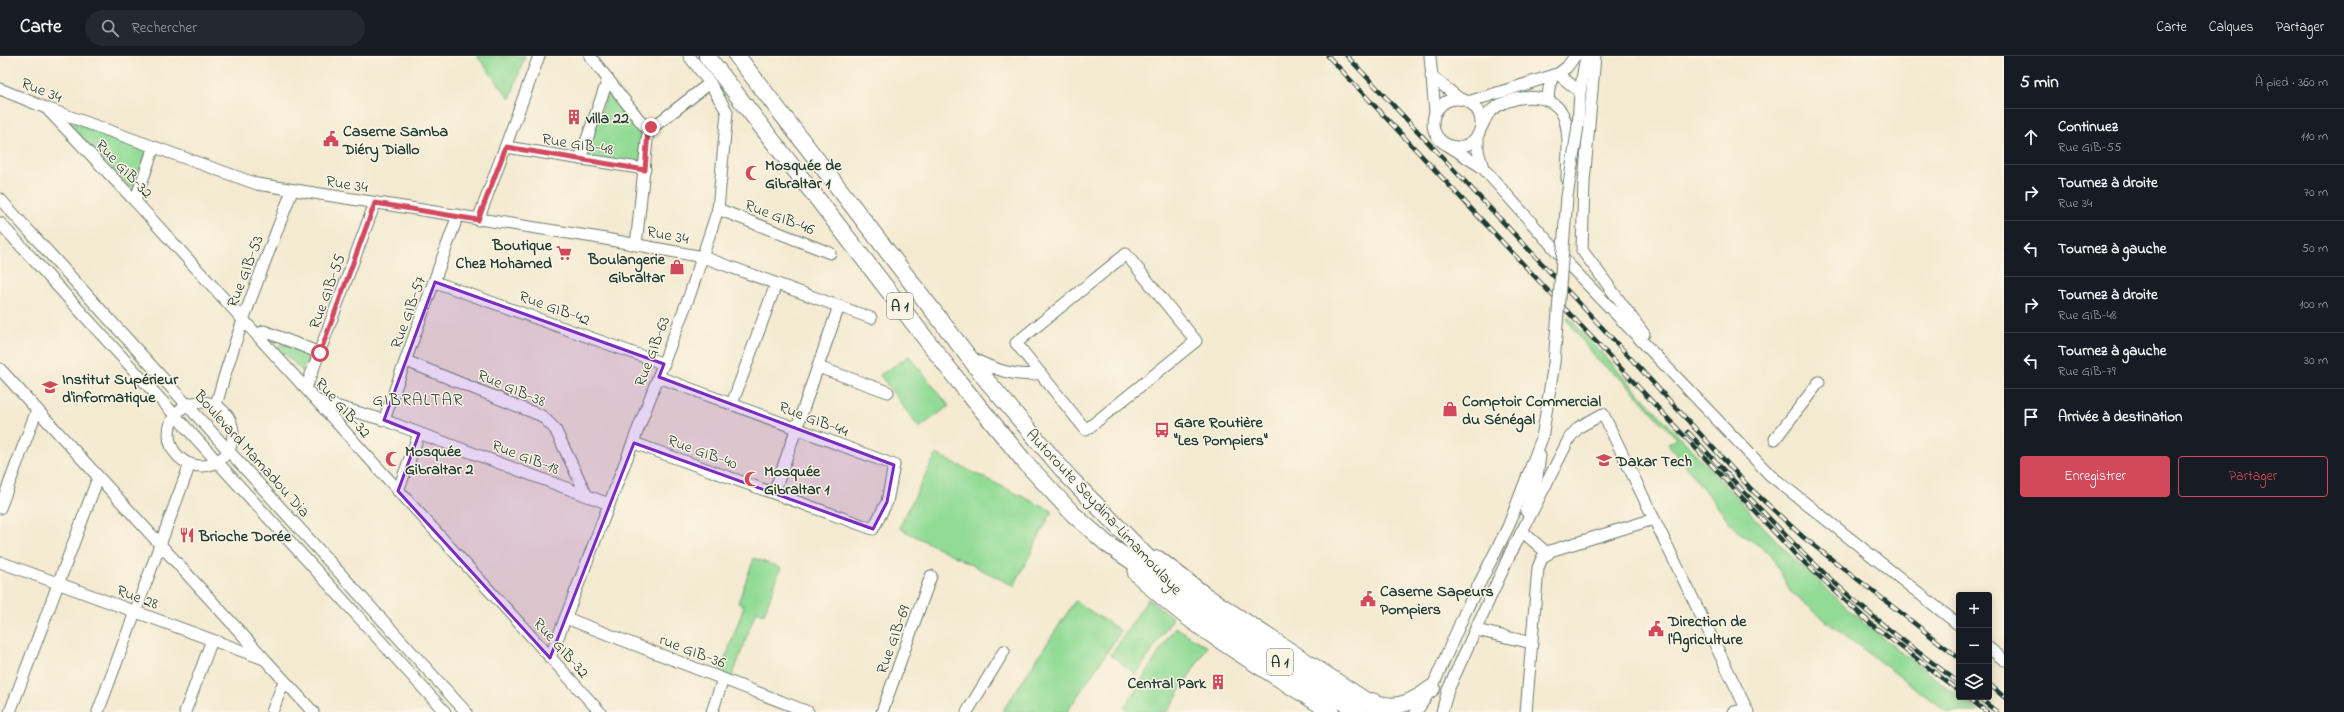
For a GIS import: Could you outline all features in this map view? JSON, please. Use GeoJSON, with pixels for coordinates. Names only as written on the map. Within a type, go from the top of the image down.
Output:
{"type":"FeatureCollection","features":[{"type":"Feature","properties":{"kind":"highway","name":"Autoroute Seydina-Limamoulaye"},"geometry":{"type":"LineString","coordinates":[[707,56],[981,410],[1073,514],[1107,544],[1188,599]]}},
{"type":"Feature","properties":{"kind":"highway","name":"Autoroute Seydina-Limamoulaye"},"geometry":{"type":"LineString","coordinates":[[737,56],[968,355],[1068,476],[1188,599]]}},
{"type":"Feature","properties":{"kind":"highway"},"geometry":{"type":"LineString","coordinates":[[1121,529],[1206,596],[1383,712]]}},
{"type":"Feature","properties":{"kind":"highway"},"geometry":{"type":"LineString","coordinates":[[1107,544],[1141,578],[1184,615],[1331,712]]}},
{"type":"Feature","properties":{"kind":"highway","name":"A 1"},"geometry":{"type":"LineString","coordinates":[[1188,599],[1237,634],[1359,712]]}},
{"type":"Feature","properties":{"kind":"highway"},"geometry":{"type":"LineString","coordinates":[[1344,687],[1375,703],[1394,707],[1410,703],[1432,688]]}},
{"type":"Feature","properties":{"kind":"street"},"geometry":{"type":"LineString","coordinates":[[478,220],[539,56]]}},
{"type":"Feature","properties":{"kind":"street"},"geometry":{"type":"LineString","coordinates":[[590,56],[648,131],[636,245]]}},
{"type":"Feature","properties":{"kind":"street","name":"Rue GIB-63"},"geometry":{"type":"LineString","coordinates":[[550,658],[664,364],[703,258],[718,209],[727,112],[710,82],[689,56]]}},
{"type":"Feature","properties":{"kind":"street"},"geometry":{"type":"LineString","coordinates":[[1430,56],[1435,112],[1433,123],[1434,132],[1440,141],[1483,168],[1569,265],[1770,475],[1956,623]]}},
{"type":"Feature","properties":{"kind":"street"},"geometry":{"type":"LineString","coordinates":[[1435,112],[1446,102],[1464,101],[1556,75],[1567,67],[1575,56]]}},
{"type":"Feature","properties":{"kind":"street"},"geometry":{"type":"LineString","coordinates":[[1512,551],[1542,438],[1554,363],[1567,196],[1578,126],[1581,56]]}},
{"type":"Feature","properties":{"kind":"street"},"geometry":{"type":"LineString","coordinates":[[1581,79],[1586,56]]}},
{"type":"Feature","properties":{"kind":"street"},"geometry":{"type":"LineString","coordinates":[[1595,56],[1583,188],[1582,250],[1664,364]]}},
{"type":"Feature","properties":{"kind":"street"},"geometry":{"type":"LineString","coordinates":[[1556,75],[1580,92]]}},
{"type":"Feature","properties":{"kind":"street"},"geometry":{"type":"LineString","coordinates":[[1548,100],[1549,88],[1556,75]]}},
{"type":"Feature","properties":{"kind":"street"},"geometry":{"type":"LineString","coordinates":[[1431,76],[1478,111],[1480,132],[1478,151],[1483,168]]}},
{"type":"Feature","properties":{"kind":"street"},"geometry":{"type":"LineString","coordinates":[[580,159],[608,80]]}},
{"type":"Feature","properties":{"kind":"street"},"geometry":{"type":"LineString","coordinates":[[648,131],[710,82]]}},
{"type":"Feature","properties":{"kind":"street","name":"Rue 34"},"geometry":{"type":"LineString","coordinates":[[0,89],[46,108],[257,184],[292,191],[458,215],[478,220],[636,245],[703,258],[871,318]]}},
{"type":"Feature","properties":{"kind":"street"},"geometry":{"type":"LineString","coordinates":[[1449,146],[1466,146],[1480,132],[1491,111],[1502,104],[1527,98],[1548,100],[1562,114],[1566,132],[1567,196]]}},
{"type":"Feature","properties":{"kind":"street","name":"Rue GIB-32"},"geometry":{"type":"LineString","coordinates":[[46,108],[135,201],[600,712]]}},
{"type":"Feature","properties":{"kind":"street"},"geometry":{"type":"LineString","coordinates":[[135,201],[154,147]]}},
{"type":"Feature","properties":{"kind":"street","name":"Rue GIB-48"},"geometry":{"type":"LineString","coordinates":[[506,147],[645,170]]}},
{"type":"Feature","properties":{"kind":"street","name":"Rue GIB-53"},"geometry":{"type":"LineString","coordinates":[[216,405],[227,363],[242,320],[292,191]]}},
{"type":"Feature","properties":{"kind":"street","name":"Boulevard Mamadou Dia"},"geometry":{"type":"LineString","coordinates":[[0,198],[466,712]]}},
{"type":"Feature","properties":{"kind":"street","name":"Rue GIB-55"},"geometry":{"type":"LineString","coordinates":[[306,388],[375,203]]}},
{"type":"Feature","properties":{"kind":"street","name":"Rue GIB-46"},"geometry":{"type":"LineString","coordinates":[[718,209],[830,253]]}},
{"type":"Feature","properties":{"kind":"street","name":"Rue GIB-57"},"geometry":{"type":"LineString","coordinates":[[384,420],[458,215]]}},
{"type":"Feature","properties":{"kind":"street","name":"Boulevard Mamadou Dia"},"geometry":{"type":"LineString","coordinates":[[0,222],[218,460],[445,712]]}},
{"type":"Feature","properties":{"kind":"street"},"geometry":{"type":"LineString","coordinates":[[1569,265],[1582,250]]}},
{"type":"Feature","properties":{"kind":"street"},"geometry":{"type":"LineString","coordinates":[[1126,254],[1196,341],[1086,430],[1040,373],[1016,343],[1126,254]]}},
{"type":"Feature","properties":{"kind":"street","name":"Rue GIB-42"},"geometry":{"type":"LineString","coordinates":[[435,282],[664,364]]}},
{"type":"Feature","properties":{"kind":"street"},"geometry":{"type":"LineString","coordinates":[[732,404],[776,284]]}},
{"type":"Feature","properties":{"kind":"street"},"geometry":{"type":"LineString","coordinates":[[774,493],[839,306]]}},
{"type":"Feature","properties":{"kind":"street"},"geometry":{"type":"LineString","coordinates":[[257,335],[264,331],[320,353]]}},
{"type":"Feature","properties":{"kind":"street"},"geometry":{"type":"LineString","coordinates":[[968,355],[1001,371],[1027,375],[1040,373]]}},
{"type":"Feature","properties":{"kind":"street","name":"Rue GIB-38"},"geometry":{"type":"LineString","coordinates":[[406,361],[546,419],[556,429],[587,496]]}},
{"type":"Feature","properties":{"kind":"street"},"geometry":{"type":"LineString","coordinates":[[818,367],[888,392]]}},
{"type":"Feature","properties":{"kind":"street"},"geometry":{"type":"LineString","coordinates":[[0,369],[313,712]]}},
{"type":"Feature","properties":{"kind":"street","name":"Rue GIB-44"},"geometry":{"type":"LineString","coordinates":[[659,376],[894,465],[887,502],[873,529]]}},
{"type":"Feature","properties":{"kind":"street"},"geometry":{"type":"LineString","coordinates":[[1775,439],[1819,382]]}},
{"type":"Feature","properties":{"kind":"street","name":"Rue GIB-18"},"geometry":{"type":"LineString","coordinates":[[318,401],[384,420],[609,504]]}},
{"type":"Feature","properties":{"kind":"street"},"geometry":{"type":"LineString","coordinates":[[205,402],[216,405],[226,414],[232,426],[233,438],[229,451],[218,460],[204,466],[190,464],[177,455],[170,442],[170,428],[176,414],[187,405],[205,402]]}},
{"type":"Feature","properties":{"kind":"street"},"geometry":{"type":"LineString","coordinates":[[0,508],[37,410]]}},
{"type":"Feature","properties":{"kind":"street"},"geometry":{"type":"LineString","coordinates":[[1442,712],[1448,690],[1512,551],[1570,437],[1579,427],[1603,414],[1747,711],[1734,712]]}},
{"type":"Feature","properties":{"kind":"street"},"geometry":{"type":"LineString","coordinates":[[398,491],[419,434]]}},
{"type":"Feature","properties":{"kind":"street","name":"Rue GIB-40"},"geometry":{"type":"LineString","coordinates":[[634,443],[873,529]]}},
{"type":"Feature","properties":{"kind":"street"},"geometry":{"type":"LineString","coordinates":[[98,712],[190,464]]}},
{"type":"Feature","properties":{"kind":"street"},"geometry":{"type":"LineString","coordinates":[[1416,712],[1432,688],[1466,610],[1532,476]]}},
{"type":"Feature","properties":{"kind":"street"},"geometry":{"type":"LineString","coordinates":[[10,712],[98,478]]}},
{"type":"Feature","properties":{"kind":"street"},"geometry":{"type":"LineString","coordinates":[[1526,712],[1538,568],[1542,558],[1548,554],[1654,518]]}},
{"type":"Feature","properties":{"kind":"street"},"geometry":{"type":"LineString","coordinates":[[1522,531],[1548,554]]}},
{"type":"Feature","properties":{"kind":"street","name":"Rue 28"},"geometry":{"type":"LineString","coordinates":[[0,562],[266,660]]}},
{"type":"Feature","properties":{"kind":"street","name":"Rue GIB-69"},"geometry":{"type":"LineString","coordinates":[[882,712],[931,576]]}},
{"type":"Feature","properties":{"kind":"street","name":"rue GIB-36"},"geometry":{"type":"LineString","coordinates":[[566,618],[805,712]]}},
{"type":"Feature","properties":{"kind":"street"},"geometry":{"type":"LineString","coordinates":[[1476,630],[1532,643]]}},
{"type":"Feature","properties":{"kind":"street"},"geometry":{"type":"LineString","coordinates":[[185,712],[212,640]]}},
{"type":"Feature","properties":{"kind":"street"},"geometry":{"type":"LineString","coordinates":[[1992,650],[2004,660]]}},
{"type":"Feature","properties":{"kind":"street"},"geometry":{"type":"LineString","coordinates":[[967,712],[1004,651]]}},
{"type":"Feature","properties":{"kind":"street"},"geometry":{"type":"LineString","coordinates":[[712,712],[723,679]]}},
{"type":"Feature","properties":{"kind":"street"},"geometry":{"type":"LineString","coordinates":[[272,712],[284,681]]}},
{"type":"Feature","properties":{"kind":"highlighted area"},"geometry":{"type":"Polygon","coordinates":[[[435,282],[664,364],[659,377],[894,465],[887,502],[873,529],[634,443],[550,658],[398,491],[419,434],[384,420],[435,282]]]}},
{"type":"Feature","properties":{"kind":"green space"},"geometry":{"type":"Polygon","coordinates":[[[477,56],[525,56],[510,99],[477,56]]]}},
{"type":"Feature","properties":{"kind":"green space"},"geometry":{"type":"Polygon","coordinates":[[[610,87],[644,131],[641,165],[585,157],[610,87]]]}},
{"type":"Feature","properties":{"kind":"green space"},"geometry":{"type":"Polygon","coordinates":[[[63,119],[147,149],[133,191],[63,119]]]}},
{"type":"Feature","properties":{"kind":"green space"},"geometry":{"type":"Polygon","coordinates":[[[1568,317],[1790,555],[1867,626],[1956,694],[1956,700],[1963,700],[1979,712],[1947,712],[1831,625],[1791,592],[1770,553],[1736,530],[1668,444],[1677,439],[1627,384],[1596,359],[1568,321],[1568,317]]]}},
{"type":"Feature","properties":{"kind":"green space"},"geometry":{"type":"Polygon","coordinates":[[[281,343],[309,355],[302,371],[278,347],[281,343]]]}},
{"type":"Feature","properties":{"kind":"green space"},"geometry":{"type":"Polygon","coordinates":[[[909,356],[949,406],[919,428],[880,375],[909,356]]]}},
{"type":"Feature","properties":{"kind":"green space"},"geometry":{"type":"Polygon","coordinates":[[[936,454],[1052,511],[1014,586],[899,528],[936,454]]]}},
{"type":"Feature","properties":{"kind":"green space"},"geometry":{"type":"Polygon","coordinates":[[[754,558],[781,568],[764,614],[756,611],[731,680],[719,676],[744,606],[738,603],[754,558]]]}},
{"type":"Feature","properties":{"kind":"green space"},"geometry":{"type":"Polygon","coordinates":[[[1148,599],[1173,618],[1136,675],[1111,655],[1148,599]]]}},
{"type":"Feature","properties":{"kind":"green space"},"geometry":{"type":"Polygon","coordinates":[[[1075,601],[1121,631],[1067,712],[1002,712],[1075,601]]]}},
{"type":"Feature","properties":{"kind":"green space"},"geometry":{"type":"Polygon","coordinates":[[[1175,627],[1207,647],[1167,712],[1131,712],[1124,708],[1175,627]]]}},
{"type":"Feature","properties":{"kind":"railway"},"geometry":{"type":"LineString","coordinates":[[1328,56],[1794,553],[1871,624],[1956,689]]}},
{"type":"Feature","properties":{"kind":"railway"},"geometry":{"type":"LineString","coordinates":[[1347,56],[1610,336],[1751,489],[1803,537],[1956,656]]}},
{"type":"Feature","properties":{"kind":"railway"},"geometry":{"type":"LineString","coordinates":[[1688,432],[1778,528],[1850,597],[1906,643],[1956,681]]}},
{"type":"Feature","properties":{"kind":"railway"},"geometry":{"type":"LineString","coordinates":[[1992,687],[2004,697]]}},
{"type":"Feature","properties":{"kind":"railway"},"geometry":{"type":"LineString","coordinates":[[1971,700],[1987,712]]}},
{"type":"Feature","properties":{"kind":"railway"},"geometry":{"type":"LineString","coordinates":[[1982,700],[1997,712]]}},
{"type":"Feature","properties":{"kind":"place","name":"villa 22"},"geometry":{"type":"Point","coordinates":[574,117]}},
{"type":"Feature","properties":{"kind":"place","name":"Caserne Samba Diéry Diallo"},"geometry":{"type":"Point","coordinates":[331,139]}},
{"type":"Feature","properties":{"kind":"place","name":"Mosquée de Gibraltar 1"},"geometry":{"type":"Point","coordinates":[753,173]}},
{"type":"Feature","properties":{"kind":"place","name":"Boutique Chez Mohamed"},"geometry":{"type":"Point","coordinates":[564,253]}},
{"type":"Feature","properties":{"kind":"place","name":"Boulangerie Gibraltar"},"geometry":{"type":"Point","coordinates":[677,267]}},
{"type":"Feature","properties":{"kind":"place","name":"Institut Supérieur d'informatique"},"geometry":{"type":"Point","coordinates":[50,387]}},
{"type":"Feature","properties":{"kind":"place","name":"Comptoir Commercial du Sénégal"},"geometry":{"type":"Point","coordinates":[1450,409]}},
{"type":"Feature","properties":{"kind":"place","name":"Gare Routière \"Les Pompiers\""},"geometry":{"type":"Point","coordinates":[1162,430]}},
{"type":"Feature","properties":{"kind":"place","name":"Mosquée Gibraltar 2"},"geometry":{"type":"Point","coordinates":[393,459]}},
{"type":"Feature","properties":{"kind":"place","name":"Dakar Tech"},"geometry":{"type":"Point","coordinates":[1604,460]}},
{"type":"Feature","properties":{"kind":"place","name":"Mosquée Gibraltar 1"},"geometry":{"type":"Point","coordinates":[752,479]}},
{"type":"Feature","properties":{"kind":"place","name":"Brioche Dorée"},"geometry":{"type":"Point","coordinates":[187,535]}},
{"type":"Feature","properties":{"kind":"place","name":"Caserne Sapeurs Pompiers"},"geometry":{"type":"Point","coordinates":[1368,599]}},
{"type":"Feature","properties":{"kind":"place","name":"Direction de l'Agriculture"},"geometry":{"type":"Point","coordinates":[1656,629]}},
{"type":"Feature","properties":{"kind":"place","name":"Central Park"},"geometry":{"type":"Point","coordinates":[1218,682]}},
{"type":"Feature","properties":{"kind":"district","name":"GIBRALTAR"},"geometry":{"type":"Point","coordinates":[418,399]}},
{"type":"Feature","properties":{"kind":"route"},"geometry":{"type":"LineString","coordinates":[[320,353],[375,203],[458,215],[478,220],[506,147],[645,170],[648,131],[651,127]]}}]}
